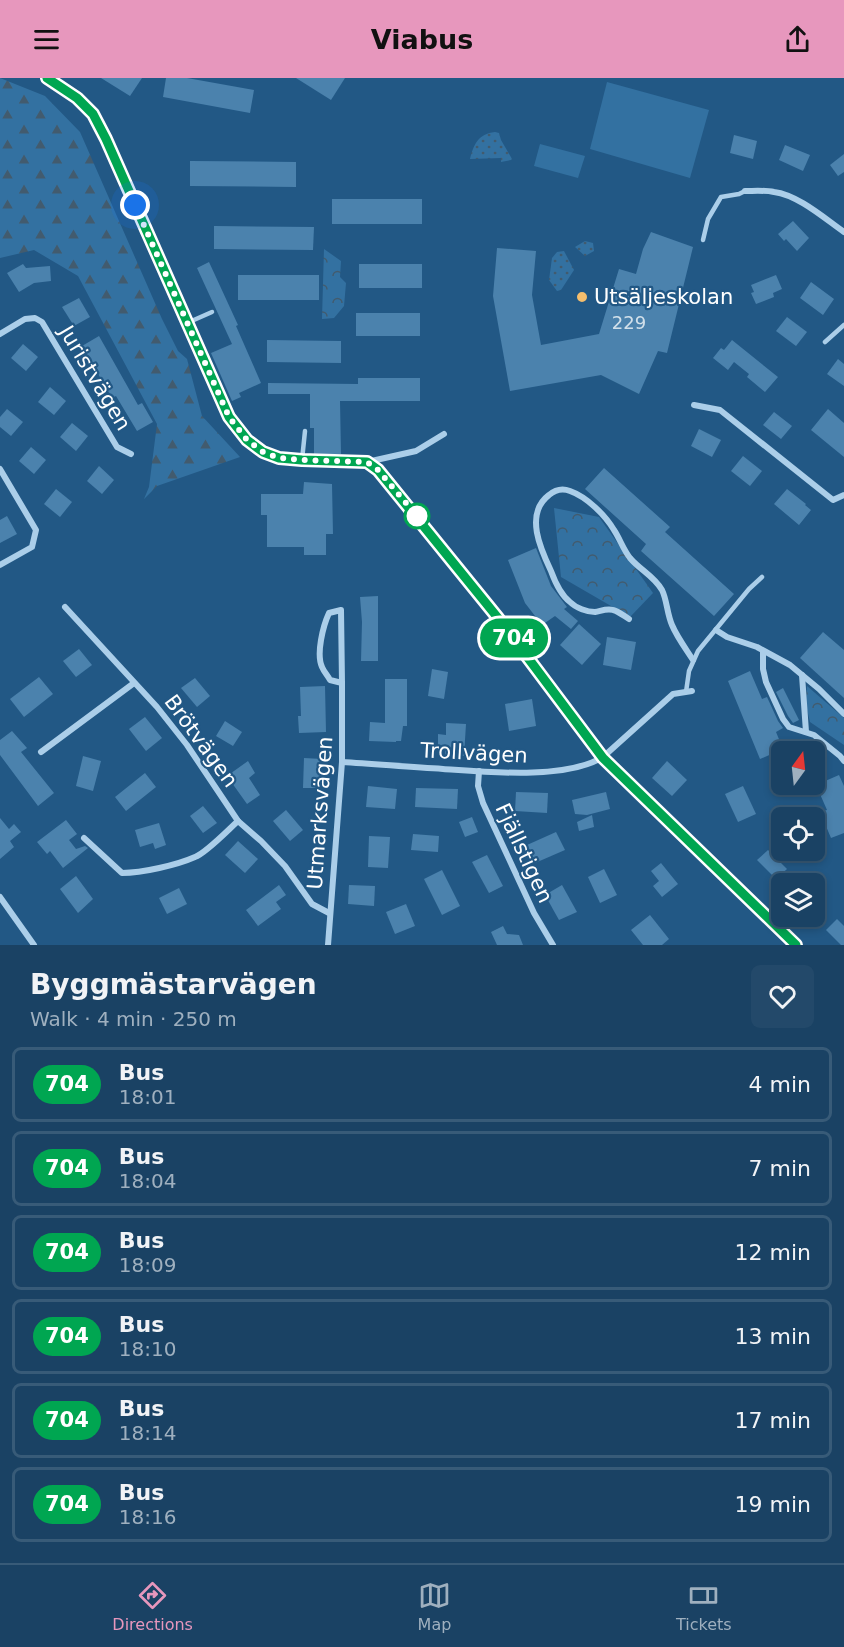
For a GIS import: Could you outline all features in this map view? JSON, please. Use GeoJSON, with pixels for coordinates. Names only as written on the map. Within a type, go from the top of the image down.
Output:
{"type":"FeatureCollection","features":[{"type":"Feature","properties":{"kind":"street"},"geometry":{"type":"LineString","coordinates":[[46,78],[77,98],[93,114],[229,417],[247,440],[263,452],[279,458],[367,462],[416,451],[444,434]]}},
{"type":"Feature","properties":{"kind":"street"},"geometry":{"type":"LineString","coordinates":[[745,191],[788,195],[844,232]]}},
{"type":"Feature","properties":{"kind":"street","name":"Juristvägen"},"geometry":{"type":"LineString","coordinates":[[0,334],[25,319],[35,318],[42,322],[117,447],[131,454]]}},
{"type":"Feature","properties":{"kind":"street"},"geometry":{"type":"LineString","coordinates":[[694,405],[720,410],[833,500],[844,495]]}},
{"type":"Feature","properties":{"kind":"street"},"geometry":{"type":"LineString","coordinates":[[367,462],[391,483],[491,609],[603,758],[796,945]]}},
{"type":"Feature","properties":{"kind":"street"},"geometry":{"type":"LineString","coordinates":[[0,469],[36,531],[32,547],[0,565]]}},
{"type":"Feature","properties":{"kind":"street"},"geometry":{"type":"LineString","coordinates":[[629,619],[613,610],[594,612],[584,610],[571,604],[563,595],[538,540],[537,514],[547,496],[563,489],[572,491],[607,518],[629,557],[649,574],[663,592],[672,625],[693,660]]}},
{"type":"Feature","properties":{"kind":"street","name":"Brötvägen"},"geometry":{"type":"LineString","coordinates":[[65,607],[157,707],[238,821],[285,866],[312,904],[329,913]]}},
{"type":"Feature","properties":{"kind":"street","name":"Utmarksvägen"},"geometry":{"type":"LineString","coordinates":[[328,945],[342,762],[342,683],[341,610],[329,613],[323,626],[320,656],[321,666],[330,680],[342,683]]}},
{"type":"Feature","properties":{"kind":"street"},"geometry":{"type":"LineString","coordinates":[[716,630],[789,665],[819,689],[844,714]]}},
{"type":"Feature","properties":{"kind":"street"},"geometry":{"type":"LineString","coordinates":[[763,651],[766,682],[783,719],[789,727],[814,735],[844,761]]}},
{"type":"Feature","properties":{"kind":"street"},"geometry":{"type":"LineString","coordinates":[[802,675],[806,732]]}},
{"type":"Feature","properties":{"kind":"street"},"geometry":{"type":"LineString","coordinates":[[41,752],[134,683]]}},
{"type":"Feature","properties":{"kind":"street"},"geometry":{"type":"LineString","coordinates":[[603,758],[673,694],[689,692]]}},
{"type":"Feature","properties":{"kind":"street","name":"Trollvägen"},"geometry":{"type":"LineString","coordinates":[[342,762],[478,771],[539,772],[592,764],[603,758]]}},
{"type":"Feature","properties":{"kind":"street","name":"Fjällstigen"},"geometry":{"type":"LineString","coordinates":[[478,771],[478,786],[483,803],[534,913],[553,945]]}},
{"type":"Feature","properties":{"kind":"street"},"geometry":{"type":"LineString","coordinates":[[84,838],[122,873],[132,873],[197,857],[238,821]]}},
{"type":"Feature","properties":{"kind":"street"},"geometry":{"type":"LineString","coordinates":[[0,897],[34,945]]}},
{"type":"Feature","properties":{"kind":"lane"},"geometry":{"type":"LineString","coordinates":[[704,240],[708,219],[721,197],[745,191]]}},
{"type":"Feature","properties":{"kind":"lane"},"geometry":{"type":"LineString","coordinates":[[187,322],[212,312]]}},
{"type":"Feature","properties":{"kind":"lane"},"geometry":{"type":"LineString","coordinates":[[825,342],[844,326]]}},
{"type":"Feature","properties":{"kind":"lane"},"geometry":{"type":"LineString","coordinates":[[302,460],[305,431]]}},
{"type":"Feature","properties":{"kind":"lane"},"geometry":{"type":"LineString","coordinates":[[689,692],[689,671],[698,651],[762,577]]}},
{"type":"Feature","properties":{"kind":"green space"},"geometry":{"type":"Polygon","coordinates":[[[0,78],[45,96],[80,132],[162,319],[178,351],[187,359],[202,416],[240,457],[157,486],[144,499],[149,487],[157,424],[78,276],[34,250],[0,258],[0,78]]]}},
{"type":"Feature","properties":{"kind":"green space"},"geometry":{"type":"Polygon","coordinates":[[[607,82],[709,110],[690,178],[590,149],[607,82]]]}},
{"type":"Feature","properties":{"kind":"green space"},"geometry":{"type":"Polygon","coordinates":[[[495,132],[499,133],[512,159],[501,162],[501,158],[470,159],[481,137],[495,132]]]}},
{"type":"Feature","properties":{"kind":"green space"},"geometry":{"type":"Polygon","coordinates":[[[540,144],[585,156],[578,178],[534,166],[540,144]]]}},
{"type":"Feature","properties":{"kind":"green space"},"geometry":{"type":"Polygon","coordinates":[[[585,241],[593,243],[594,251],[585,256],[575,247],[585,241]]]}},
{"type":"Feature","properties":{"kind":"green space"},"geometry":{"type":"Polygon","coordinates":[[[324,249],[341,261],[340,277],[346,283],[344,306],[334,318],[322,319],[324,249]]]}},
{"type":"Feature","properties":{"kind":"green space"},"geometry":{"type":"Polygon","coordinates":[[[564,251],[574,270],[561,290],[557,291],[549,280],[552,258],[557,252],[564,251]]]}},
{"type":"Feature","properties":{"kind":"green space"},"geometry":{"type":"Polygon","coordinates":[[[554,508],[599,517],[653,593],[630,617],[561,577],[554,508]]]}},
{"type":"Feature","properties":{"kind":"green space"},"geometry":{"type":"Polygon","coordinates":[[[807,686],[844,718],[844,745],[810,722],[806,705],[807,686]]]}},
{"type":"Feature","properties":{"kind":"building"},"geometry":{"type":"Polygon","coordinates":[[[101,78],[142,78],[130,96],[101,78]]]}},
{"type":"Feature","properties":{"kind":"building"},"geometry":{"type":"Polygon","coordinates":[[[166,78],[187,78],[254,90],[250,113],[163,97],[166,78]]]}},
{"type":"Feature","properties":{"kind":"building"},"geometry":{"type":"Polygon","coordinates":[[[296,78],[345,78],[331,100],[296,78]]]}},
{"type":"Feature","properties":{"kind":"building"},"geometry":{"type":"Polygon","coordinates":[[[734,135],[757,141],[753,159],[730,153],[734,135]]]}},
{"type":"Feature","properties":{"kind":"building"},"geometry":{"type":"Polygon","coordinates":[[[785,145],[810,155],[803,171],[779,160],[785,145]]]}},
{"type":"Feature","properties":{"kind":"building"},"geometry":{"type":"Polygon","coordinates":[[[844,154],[844,172],[838,176],[830,165],[844,154]]]}},
{"type":"Feature","properties":{"kind":"building"},"geometry":{"type":"Polygon","coordinates":[[[190,161],[296,162],[296,187],[190,186],[190,161]]]}},
{"type":"Feature","properties":{"kind":"building"},"geometry":{"type":"Polygon","coordinates":[[[332,199],[422,199],[422,224],[332,224],[332,199]]]}},
{"type":"Feature","properties":{"kind":"building"},"geometry":{"type":"Polygon","coordinates":[[[793,221],[809,238],[797,251],[778,234],[793,221]]]}},
{"type":"Feature","properties":{"kind":"building"},"geometry":{"type":"Polygon","coordinates":[[[214,226],[314,227],[313,250],[214,249],[214,226]]]}},
{"type":"Feature","properties":{"kind":"building"},"geometry":{"type":"Polygon","coordinates":[[[651,232],[693,247],[667,353],[658,351],[639,394],[601,375],[510,391],[493,296],[497,248],[536,251],[532,295],[541,345],[599,334],[619,269],[636,274],[643,249],[651,232]]]}},
{"type":"Feature","properties":{"kind":"building"},"geometry":{"type":"Polygon","coordinates":[[[209,262],[261,383],[239,393],[241,397],[232,401],[211,353],[232,344],[197,268],[209,262]]]}},
{"type":"Feature","properties":{"kind":"building"},"geometry":{"type":"Polygon","coordinates":[[[23,264],[26,268],[50,266],[51,281],[34,283],[19,292],[7,273],[23,264]]]}},
{"type":"Feature","properties":{"kind":"building"},"geometry":{"type":"Polygon","coordinates":[[[359,264],[422,264],[422,288],[359,288],[359,264]]]}},
{"type":"Feature","properties":{"kind":"building"},"geometry":{"type":"Polygon","coordinates":[[[238,275],[319,275],[319,300],[238,300],[238,275]]]}},
{"type":"Feature","properties":{"kind":"building"},"geometry":{"type":"Polygon","coordinates":[[[776,275],[782,289],[773,293],[774,297],[756,304],[751,293],[754,292],[751,285],[776,275]]]}},
{"type":"Feature","properties":{"kind":"building"},"geometry":{"type":"Polygon","coordinates":[[[811,282],[834,299],[823,315],[800,298],[811,282]]]}},
{"type":"Feature","properties":{"kind":"building"},"geometry":{"type":"Polygon","coordinates":[[[79,298],[90,317],[74,326],[62,307],[79,298]]]}},
{"type":"Feature","properties":{"kind":"building"},"geometry":{"type":"Polygon","coordinates":[[[356,313],[420,313],[420,336],[356,336],[356,313]]]}},
{"type":"Feature","properties":{"kind":"building"},"geometry":{"type":"Polygon","coordinates":[[[787,317],[807,332],[796,346],[776,331],[787,317]]]}},
{"type":"Feature","properties":{"kind":"building"},"geometry":{"type":"Polygon","coordinates":[[[99,336],[138,405],[142,403],[153,422],[137,431],[116,396],[112,398],[82,346],[99,336]]]}},
{"type":"Feature","properties":{"kind":"building"},"geometry":{"type":"Polygon","coordinates":[[[267,340],[341,341],[341,363],[267,362],[267,340]]]}},
{"type":"Feature","properties":{"kind":"building"},"geometry":{"type":"Polygon","coordinates":[[[732,340],[778,377],[765,392],[747,377],[749,374],[734,362],[728,370],[713,358],[732,340]]]}},
{"type":"Feature","properties":{"kind":"building"},"geometry":{"type":"Polygon","coordinates":[[[23,344],[38,357],[26,371],[11,358],[23,344]]]}},
{"type":"Feature","properties":{"kind":"building"},"geometry":{"type":"Polygon","coordinates":[[[838,359],[844,364],[844,386],[827,374],[838,359]]]}},
{"type":"Feature","properties":{"kind":"building"},"geometry":{"type":"Polygon","coordinates":[[[358,378],[420,378],[420,401],[340,401],[341,454],[314,454],[314,428],[310,428],[310,394],[268,394],[268,383],[358,384],[358,378]]]}},
{"type":"Feature","properties":{"kind":"building"},"geometry":{"type":"Polygon","coordinates":[[[50,387],[66,401],[54,415],[38,402],[50,387]]]}},
{"type":"Feature","properties":{"kind":"building"},"geometry":{"type":"Polygon","coordinates":[[[7,409],[23,422],[11,436],[0,427],[0,417],[7,409]]]}},
{"type":"Feature","properties":{"kind":"building"},"geometry":{"type":"Polygon","coordinates":[[[828,409],[844,423],[844,457],[811,430],[828,409]]]}},
{"type":"Feature","properties":{"kind":"building"},"geometry":{"type":"Polygon","coordinates":[[[774,412],[792,426],[781,439],[763,425],[774,412]]]}},
{"type":"Feature","properties":{"kind":"building"},"geometry":{"type":"Polygon","coordinates":[[[72,423],[88,436],[76,451],[60,437],[72,423]]]}},
{"type":"Feature","properties":{"kind":"building"},"geometry":{"type":"Polygon","coordinates":[[[699,429],[721,440],[712,457],[691,446],[699,429]]]}},
{"type":"Feature","properties":{"kind":"building"},"geometry":{"type":"Polygon","coordinates":[[[31,447],[46,460],[34,474],[19,461],[31,447]]]}},
{"type":"Feature","properties":{"kind":"building"},"geometry":{"type":"Polygon","coordinates":[[[743,456],[762,471],[750,486],[731,471],[743,456]]]}},
{"type":"Feature","properties":{"kind":"building"},"geometry":{"type":"Polygon","coordinates":[[[99,466],[114,480],[102,494],[87,481],[99,466]]]}},
{"type":"Feature","properties":{"kind":"building"},"geometry":{"type":"Polygon","coordinates":[[[604,468],[670,527],[665,532],[734,594],[714,616],[641,551],[646,544],[585,489],[604,468]]]}},
{"type":"Feature","properties":{"kind":"building"},"geometry":{"type":"Polygon","coordinates":[[[304,482],[332,484],[333,534],[326,534],[326,555],[304,555],[304,547],[267,547],[267,515],[261,515],[261,494],[303,494],[304,482]]]}},
{"type":"Feature","properties":{"kind":"building"},"geometry":{"type":"Polygon","coordinates":[[[56,489],[72,502],[60,517],[44,504],[56,489]]]}},
{"type":"Feature","properties":{"kind":"building"},"geometry":{"type":"Polygon","coordinates":[[[787,489],[811,510],[799,525],[774,504],[787,489]]]}},
{"type":"Feature","properties":{"kind":"building"},"geometry":{"type":"Polygon","coordinates":[[[7,516],[17,534],[0,543],[0,520],[7,516]]]}},
{"type":"Feature","properties":{"kind":"building"},"geometry":{"type":"Polygon","coordinates":[[[536,548],[551,586],[567,607],[564,609],[578,621],[571,629],[555,616],[542,625],[525,603],[508,560],[536,548]]]}},
{"type":"Feature","properties":{"kind":"building"},"geometry":{"type":"Polygon","coordinates":[[[378,596],[378,661],[361,661],[360,597],[378,596]]]}},
{"type":"Feature","properties":{"kind":"building"},"geometry":{"type":"Polygon","coordinates":[[[579,624],[601,644],[582,665],[560,645],[579,624]]]}},
{"type":"Feature","properties":{"kind":"building"},"geometry":{"type":"Polygon","coordinates":[[[823,632],[844,650],[844,698],[800,658],[823,632]]]}},
{"type":"Feature","properties":{"kind":"building"},"geometry":{"type":"Polygon","coordinates":[[[607,637],[636,642],[631,670],[603,665],[607,637]]]}},
{"type":"Feature","properties":{"kind":"building"},"geometry":{"type":"Polygon","coordinates":[[[79,649],[92,665],[76,677],[63,661],[79,649]]]}},
{"type":"Feature","properties":{"kind":"building"},"geometry":{"type":"Polygon","coordinates":[[[432,669],[448,672],[444,699],[428,696],[432,669]]]}},
{"type":"Feature","properties":{"kind":"building"},"geometry":{"type":"Polygon","coordinates":[[[750,671],[762,699],[767,697],[783,728],[776,732],[780,741],[771,741],[771,754],[760,759],[728,681],[750,671]]]}},
{"type":"Feature","properties":{"kind":"building"},"geometry":{"type":"Polygon","coordinates":[[[39,677],[53,694],[24,717],[10,699],[39,677]]]}},
{"type":"Feature","properties":{"kind":"building"},"geometry":{"type":"Polygon","coordinates":[[[195,678],[210,696],[197,707],[181,688],[195,678]]]}},
{"type":"Feature","properties":{"kind":"building"},"geometry":{"type":"Polygon","coordinates":[[[385,679],[407,679],[407,726],[403,726],[401,741],[369,741],[370,722],[385,723],[385,679]]]}},
{"type":"Feature","properties":{"kind":"building"},"geometry":{"type":"Polygon","coordinates":[[[325,686],[326,732],[299,733],[300,687],[325,686]]]}},
{"type":"Feature","properties":{"kind":"building"},"geometry":{"type":"Polygon","coordinates":[[[783,688],[799,720],[793,723],[776,692],[783,688]]]}},
{"type":"Feature","properties":{"kind":"building"},"geometry":{"type":"Polygon","coordinates":[[[532,699],[536,726],[509,731],[505,704],[532,699]]]}},
{"type":"Feature","properties":{"kind":"building"},"geometry":{"type":"Polygon","coordinates":[[[145,717],[162,738],[146,751],[129,729],[145,717]]]}},
{"type":"Feature","properties":{"kind":"building"},"geometry":{"type":"Polygon","coordinates":[[[225,721],[242,732],[233,746],[216,736],[225,721]]]}},
{"type":"Feature","properties":{"kind":"building"},"geometry":{"type":"Polygon","coordinates":[[[446,723],[466,724],[464,756],[445,755],[445,749],[438,749],[438,734],[446,735],[446,723]]]}},
{"type":"Feature","properties":{"kind":"building"},"geometry":{"type":"Polygon","coordinates":[[[12,731],[27,748],[21,752],[54,793],[38,806],[0,755],[0,740],[12,731]]]}},
{"type":"Feature","properties":{"kind":"building"},"geometry":{"type":"Polygon","coordinates":[[[83,756],[101,761],[93,791],[76,786],[83,756]]]}},
{"type":"Feature","properties":{"kind":"building"},"geometry":{"type":"Polygon","coordinates":[[[304,758],[322,759],[321,788],[303,788],[304,758]]]}},
{"type":"Feature","properties":{"kind":"building"},"geometry":{"type":"Polygon","coordinates":[[[248,761],[255,773],[249,778],[260,795],[247,804],[227,776],[248,761]]]}},
{"type":"Feature","properties":{"kind":"building"},"geometry":{"type":"Polygon","coordinates":[[[667,761],[687,780],[672,796],[652,778],[667,761]]]}},
{"type":"Feature","properties":{"kind":"building"},"geometry":{"type":"Polygon","coordinates":[[[145,773],[156,787],[126,811],[115,797],[145,773]]]}},
{"type":"Feature","properties":{"kind":"building"},"geometry":{"type":"Polygon","coordinates":[[[839,775],[844,786],[844,833],[831,838],[825,824],[825,811],[827,810],[820,795],[825,795],[825,781],[839,775]]]}},
{"type":"Feature","properties":{"kind":"building"},"geometry":{"type":"Polygon","coordinates":[[[368,786],[397,789],[395,809],[366,807],[368,786]]]}},
{"type":"Feature","properties":{"kind":"building"},"geometry":{"type":"Polygon","coordinates":[[[743,786],[756,814],[738,822],[725,794],[743,786]]]}},
{"type":"Feature","properties":{"kind":"building"},"geometry":{"type":"Polygon","coordinates":[[[416,788],[458,789],[457,809],[415,807],[416,788]]]}},
{"type":"Feature","properties":{"kind":"building"},"geometry":{"type":"Polygon","coordinates":[[[516,792],[548,793],[547,813],[515,811],[516,792]]]}},
{"type":"Feature","properties":{"kind":"building"},"geometry":{"type":"Polygon","coordinates":[[[606,792],[610,809],[587,815],[575,814],[572,800],[606,792]]]}},
{"type":"Feature","properties":{"kind":"building"},"geometry":{"type":"Polygon","coordinates":[[[203,806],[217,823],[203,833],[190,816],[203,806]]]}},
{"type":"Feature","properties":{"kind":"building"},"geometry":{"type":"Polygon","coordinates":[[[286,810],[303,830],[290,841],[273,821],[286,810]]]}},
{"type":"Feature","properties":{"kind":"building"},"geometry":{"type":"Polygon","coordinates":[[[592,815],[594,827],[579,831],[577,822],[592,815]]]}},
{"type":"Feature","properties":{"kind":"building"},"geometry":{"type":"Polygon","coordinates":[[[472,817],[478,832],[465,837],[459,822],[472,817]]]}},
{"type":"Feature","properties":{"kind":"building"},"geometry":{"type":"Polygon","coordinates":[[[0,818],[9,829],[14,824],[21,832],[10,841],[14,847],[0,859],[0,818]]]}},
{"type":"Feature","properties":{"kind":"building"},"geometry":{"type":"Polygon","coordinates":[[[66,820],[77,834],[69,840],[76,849],[85,846],[88,848],[63,868],[50,851],[47,854],[37,842],[66,820]]]}},
{"type":"Feature","properties":{"kind":"building"},"geometry":{"type":"Polygon","coordinates":[[[159,823],[166,845],[155,849],[153,843],[140,847],[135,830],[159,823]]]}},
{"type":"Feature","properties":{"kind":"building"},"geometry":{"type":"Polygon","coordinates":[[[556,832],[565,850],[535,863],[527,845],[556,832]]]}},
{"type":"Feature","properties":{"kind":"building"},"geometry":{"type":"Polygon","coordinates":[[[413,834],[439,836],[438,852],[411,850],[413,834]]]}},
{"type":"Feature","properties":{"kind":"building"},"geometry":{"type":"Polygon","coordinates":[[[369,836],[390,837],[388,868],[368,867],[369,836]]]}},
{"type":"Feature","properties":{"kind":"building"},"geometry":{"type":"Polygon","coordinates":[[[238,841],[258,859],[245,873],[225,855],[238,841]]]}},
{"type":"Feature","properties":{"kind":"building"},"geometry":{"type":"Polygon","coordinates":[[[768,850],[771,853],[771,861],[779,861],[787,869],[783,873],[771,874],[757,860],[768,850]]]}},
{"type":"Feature","properties":{"kind":"building"},"geometry":{"type":"Polygon","coordinates":[[[487,855],[503,886],[489,893],[472,862],[487,855]]]}},
{"type":"Feature","properties":{"kind":"building"},"geometry":{"type":"Polygon","coordinates":[[[661,863],[678,884],[662,897],[653,886],[659,881],[651,871],[661,863]]]}},
{"type":"Feature","properties":{"kind":"building"},"geometry":{"type":"Polygon","coordinates":[[[604,869],[617,895],[600,903],[588,877],[604,869]]]}},
{"type":"Feature","properties":{"kind":"building"},"geometry":{"type":"Polygon","coordinates":[[[442,870],[460,906],[442,915],[424,879],[442,870]]]}},
{"type":"Feature","properties":{"kind":"building"},"geometry":{"type":"Polygon","coordinates":[[[76,876],[93,899],[78,913],[60,889],[76,876]]]}},
{"type":"Feature","properties":{"kind":"building"},"geometry":{"type":"Polygon","coordinates":[[[279,885],[286,895],[276,902],[281,909],[258,926],[246,910],[279,885]]]}},
{"type":"Feature","properties":{"kind":"building"},"geometry":{"type":"Polygon","coordinates":[[[349,885],[375,886],[374,906],[348,904],[349,885]]]}},
{"type":"Feature","properties":{"kind":"building"},"geometry":{"type":"Polygon","coordinates":[[[562,885],[577,912],[559,920],[545,895],[562,885]]]}},
{"type":"Feature","properties":{"kind":"building"},"geometry":{"type":"Polygon","coordinates":[[[179,888],[187,904],[167,914],[159,898],[179,888]]]}},
{"type":"Feature","properties":{"kind":"building"},"geometry":{"type":"Polygon","coordinates":[[[406,904],[415,926],[395,934],[386,912],[406,904]]]}},
{"type":"Feature","properties":{"kind":"building"},"geometry":{"type":"Polygon","coordinates":[[[650,915],[669,939],[662,945],[643,945],[631,930],[650,915]]]}},
{"type":"Feature","properties":{"kind":"building"},"geometry":{"type":"Polygon","coordinates":[[[837,919],[844,926],[844,945],[841,945],[826,930],[837,919]]]}},
{"type":"Feature","properties":{"kind":"building"},"geometry":{"type":"Polygon","coordinates":[[[503,926],[507,934],[519,935],[523,945],[497,945],[491,932],[503,926]]]}},
{"type":"Feature","properties":{"kind":"bus line","name":"704"},"geometry":{"type":"LineString","coordinates":[[47,78],[77,98],[93,114],[216,390],[229,417],[247,440],[263,452],[279,458],[367,462],[378,470],[391,483],[498,618],[603,758],[796,945]]}},
{"type":"Feature","properties":{"kind":"place","name":"Utsäljeskolan"},"geometry":{"type":"Point","coordinates":[582,297]}},
{"type":"Feature","properties":{"kind":"route"},"geometry":{"type":"LineString","coordinates":[[135,205],[216,390],[229,417],[247,440],[263,452],[279,458],[367,462],[391,483],[417,516]]}}]}
